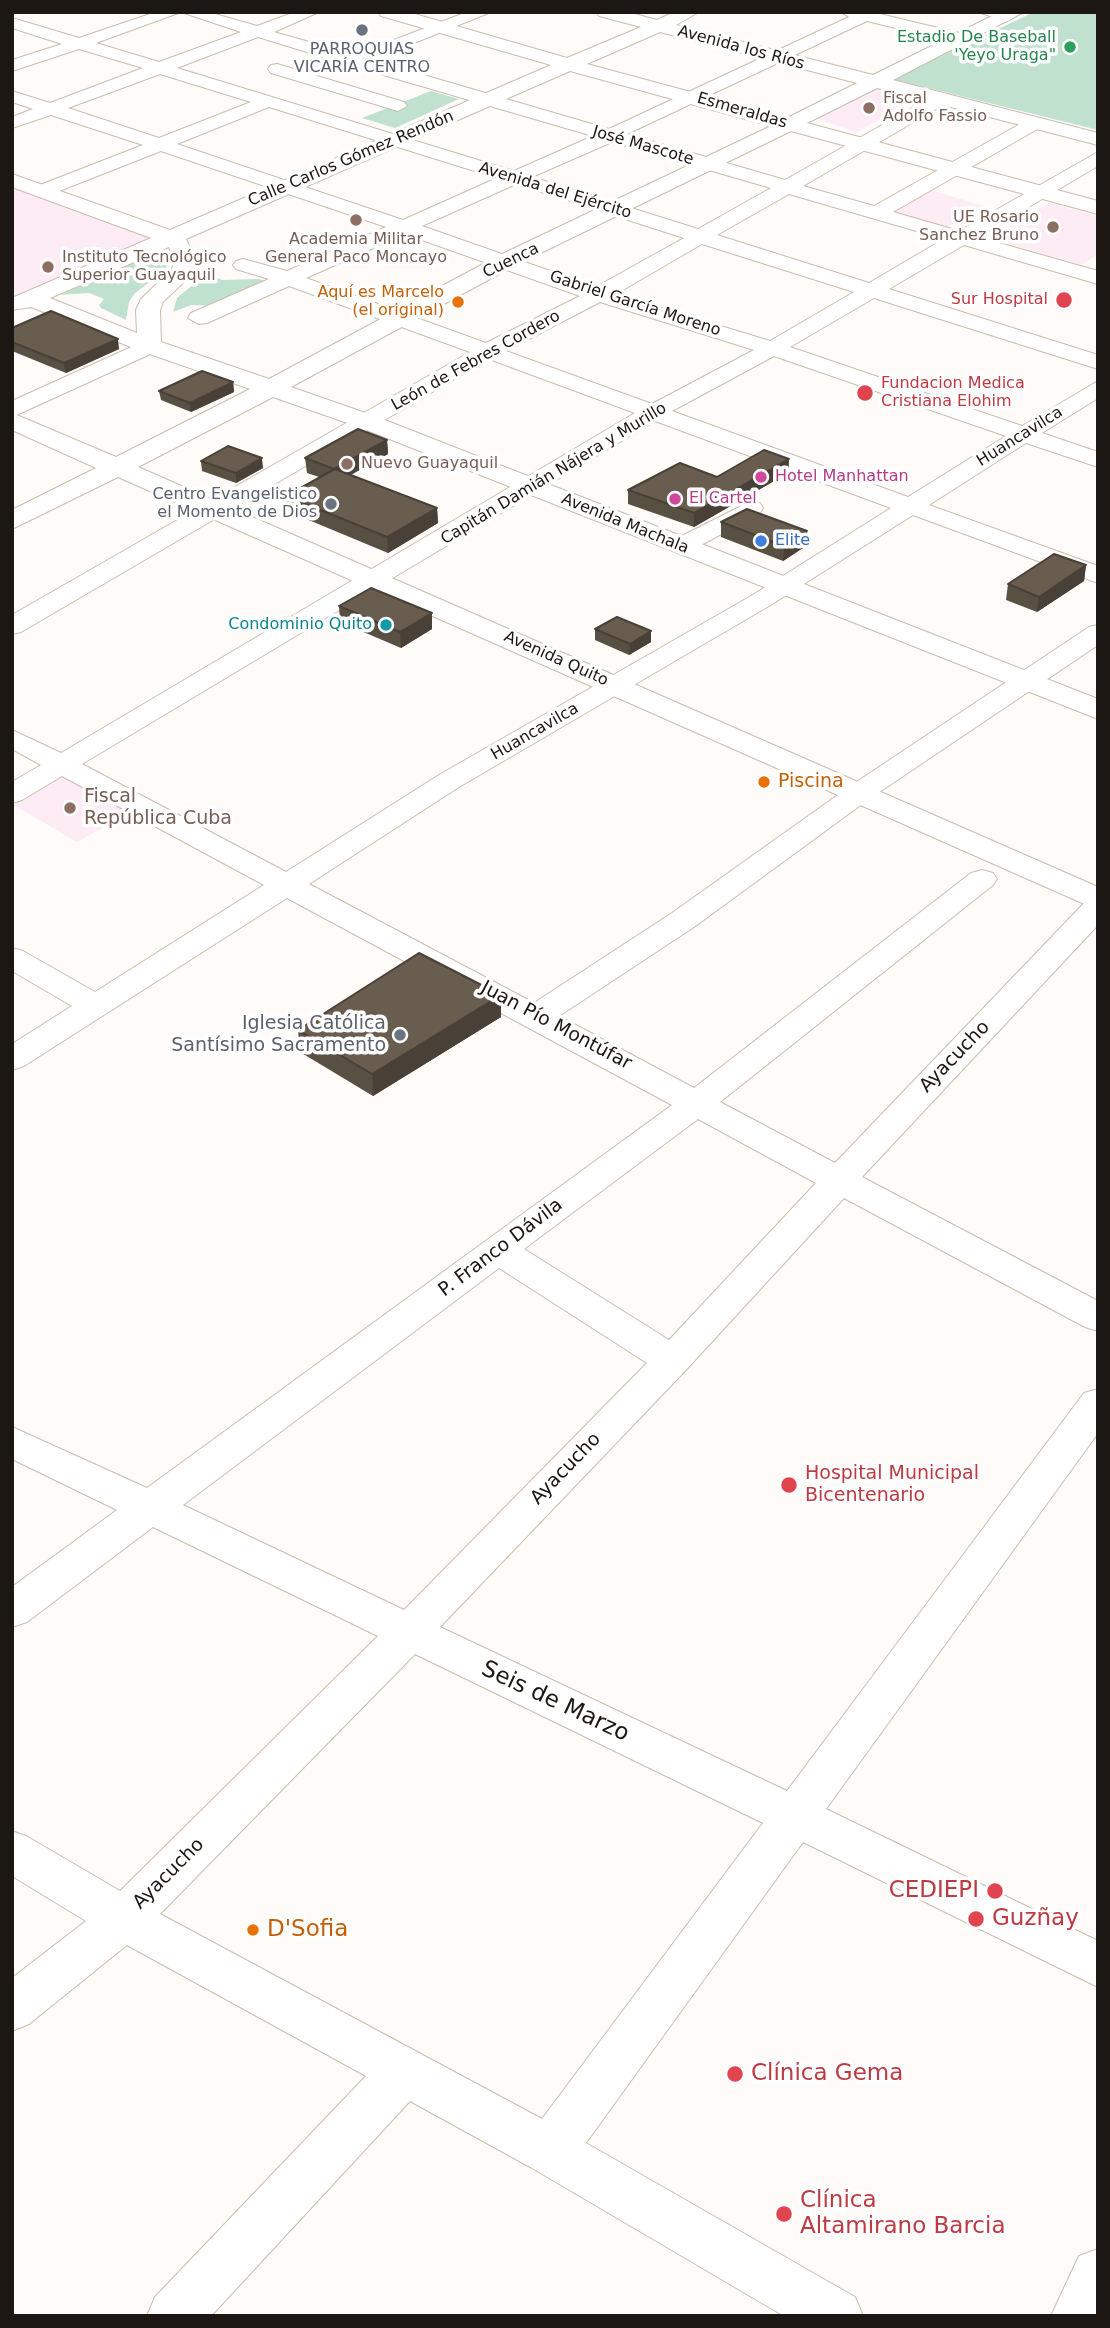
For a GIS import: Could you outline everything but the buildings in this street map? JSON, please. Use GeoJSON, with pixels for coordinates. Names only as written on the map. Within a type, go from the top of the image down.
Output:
{"type":"FeatureCollection","features":[{"type":"Feature","properties":{"kind":"main road","name":"Esmeraldas"},"geometry":{"type":"LineString","coordinates":[[387,12],[447,26]]}},
{"type":"Feature","properties":{"kind":"main road","name":"Esmeraldas"},"geometry":{"type":"LineString","coordinates":[[405,12],[573,64],[1098,206]]}},
{"type":"Feature","properties":{"kind":"main road","name":"Avenida los Ríos"},"geometry":{"type":"LineString","coordinates":[[606,12],[662,24],[1098,139]]}},
{"type":"Feature","properties":{"kind":"main road","name":"Avenida los Ríos"},"geometry":{"type":"LineString","coordinates":[[626,12],[662,24]]}},
{"type":"Feature","properties":{"kind":"main road","name":"Calle Carlos Gómez Rendón"},"geometry":{"type":"LineString","coordinates":[[22,303],[690,12]]}},
{"type":"Feature","properties":{"kind":"main road","name":"Cuenca"},"geometry":{"type":"LineString","coordinates":[[12,521],[270,389],[506,261],[617,210],[961,39],[1003,14]]}},
{"type":"Feature","properties":{"kind":"main road"},"geometry":{"type":"LineString","coordinates":[[12,180],[169,237],[179,244],[185,262],[182,271],[153,299],[148,310],[149,346]]}},
{"type":"Feature","properties":{"kind":"main road","name":"Avenida Machala"},"geometry":{"type":"LineString","coordinates":[[22,303],[368,422],[1098,710]]}},
{"type":"Feature","properties":{"kind":"main road","name":"Avenida Quito"},"geometry":{"type":"LineString","coordinates":[[12,421],[1098,900]]}},
{"type":"Feature","properties":{"kind":"street"},"geometry":{"type":"LineString","coordinates":[[12,66],[173,12]]}},
{"type":"Feature","properties":{"kind":"street","name":"José Mascote"},"geometry":{"type":"LineString","coordinates":[[188,12],[1098,278]]}},
{"type":"Feature","properties":{"kind":"street"},"geometry":{"type":"LineString","coordinates":[[12,123],[312,12]]}},
{"type":"Feature","properties":{"kind":"street"},"geometry":{"type":"LineString","coordinates":[[355,61],[483,12]]}},
{"type":"Feature","properties":{"kind":"street"},"geometry":{"type":"LineString","coordinates":[[199,318],[608,136],[862,14],[961,39]]}},
{"type":"Feature","properties":{"kind":"street","name":"Avenida del Ejército"},"geometry":{"type":"LineString","coordinates":[[12,23],[226,87],[1098,362]]}},
{"type":"Feature","properties":{"kind":"street"},"geometry":{"type":"LineString","coordinates":[[226,87],[324,52]]}},
{"type":"Feature","properties":{"kind":"street"},"geometry":{"type":"LineString","coordinates":[[264,73],[398,106]]}},
{"type":"Feature","properties":{"kind":"street","name":"Gabriel García Moreno"},"geometry":{"type":"LineString","coordinates":[[12,96],[286,186],[598,295],[773,348],[1098,460]]}},
{"type":"Feature","properties":{"kind":"street","name":"León de Febres Cordero"},"geometry":{"type":"LineString","coordinates":[[12,626],[488,351],[598,295],[697,236],[941,99]]}},
{"type":"Feature","properties":{"kind":"street"},"geometry":{"type":"LineString","coordinates":[[42,191],[269,101]]}},
{"type":"Feature","properties":{"kind":"street"},"geometry":{"type":"LineString","coordinates":[[876,213],[1035,123]]}},
{"type":"Feature","properties":{"kind":"street","name":"Capitán Damián Nájera y Murillo"},"geometry":{"type":"LineString","coordinates":[[12,794],[532,487],[652,413],[773,348],[1098,158]]}},
{"type":"Feature","properties":{"kind":"street"},"geometry":{"type":"LineString","coordinates":[[243,265],[400,319],[1098,575]]}},
{"type":"Feature","properties":{"kind":"street"},"geometry":{"type":"LineString","coordinates":[[12,410],[149,346]]}},
{"type":"Feature","properties":{"kind":"street","name":"Huancavilca"},"geometry":{"type":"LineString","coordinates":[[12,1059],[449,781],[617,686],[1098,388]]}},
{"type":"Feature","properties":{"kind":"street"},"geometry":{"type":"LineString","coordinates":[[681,546],[751,508]]}},
{"type":"Feature","properties":{"kind":"street"},"geometry":{"type":"LineString","coordinates":[[537,1016],[683,920],[859,793],[1098,633]]}},
{"type":"Feature","properties":{"kind":"street","name":"Juan Pío Montúfar"},"geometry":{"type":"LineString","coordinates":[[12,738],[287,886],[537,1016],[1098,1318]]}},
{"type":"Feature","properties":{"kind":"street","name":"P. Franco Dávila"},"geometry":{"type":"LineString","coordinates":[[12,1609],[698,1102],[982,879]]}},
{"type":"Feature","properties":{"kind":"street","name":"Ayacucho"},"geometry":{"type":"LineString","coordinates":[[12,2008],[124,1919],[408,1633],[672,1361],[956,1054],[1098,907]]}},
{"type":"Feature","properties":{"kind":"street"},"geometry":{"type":"LineString","coordinates":[[12,958],[96,1006]]}},
{"type":"Feature","properties":{"kind":"street"},"geometry":{"type":"LineString","coordinates":[[498,1250],[672,1361]]}},
{"type":"Feature","properties":{"kind":"street"},"geometry":{"type":"LineString","coordinates":[[550,2150],[1098,1403]]}},
{"type":"Feature","properties":{"kind":"street","name":"Seis de Marzo"},"geometry":{"type":"LineString","coordinates":[[12,1442],[795,1816],[1098,1965]]}},
{"type":"Feature","properties":{"kind":"street"},"geometry":{"type":"LineString","coordinates":[[12,1851],[124,1919],[550,2150],[836,2316]]}},
{"type":"Feature","properties":{"kind":"street"},"geometry":{"type":"LineString","coordinates":[[174,2316],[404,2072]]}},
{"type":"Feature","properties":{"kind":"street"},"geometry":{"type":"LineString","coordinates":[[1079,2316],[1098,2274]]}},
{"type":"Feature","properties":{"kind":"shaded area","name":"Fiscal Adolfo Fassio"},"geometry":{"type":"Polygon","coordinates":[[[878,86],[922,97],[856,132],[815,118],[878,86]]]}},
{"type":"Feature","properties":{"kind":"shaded area","name":"Instituto Tecnológico Superior Guayaquil"},"geometry":{"type":"Polygon","coordinates":[[[12,186],[156,237],[12,298],[12,186]]]}},
{"type":"Feature","properties":{"kind":"shaded area"},"geometry":{"type":"Polygon","coordinates":[[[927,189],[984,206],[947,227],[887,210],[927,189]]]}},
{"type":"Feature","properties":{"kind":"shaded area","name":"UE Rosario Sanchez Bruno"},"geometry":{"type":"Polygon","coordinates":[[[1049,203],[1098,216],[1098,254],[1081,265],[990,238],[1049,203]]]}},
{"type":"Feature","properties":{"kind":"shaded area","name":"Fiscal República Cuba"},"geometry":{"type":"Polygon","coordinates":[[[58,773],[129,813],[77,842],[12,804],[12,799],[58,773]]]}},
{"type":"Feature","properties":{"kind":"green space"},"geometry":{"type":"Polygon","coordinates":[[[1034,12],[1098,12],[1098,130],[892,79],[1034,12]]]}},
{"type":"Feature","properties":{"kind":"green space"},"geometry":{"type":"Polygon","coordinates":[[[431,91],[459,99],[395,128],[362,118],[431,91]]]}},
{"type":"Feature","properties":{"kind":"green space"},"geometry":{"type":"Polygon","coordinates":[[[162,250],[168,262],[165,270],[134,294],[129,302],[126,320],[101,308],[99,305],[104,299],[89,293],[60,295],[162,250]]]}},
{"type":"Feature","properties":{"kind":"green space"},"geometry":{"type":"Polygon","coordinates":[[[207,273],[222,280],[259,279],[271,283],[219,306],[191,305],[173,312],[177,298],[207,273]]]}},
{"type":"Feature","properties":{"kind":"place","name":"PARROQUIAS VICARÍA CENTRO"},"geometry":{"type":"Point","coordinates":[362,30]}},
{"type":"Feature","properties":{"kind":"place","name":"Estadio De Baseball 'Yeyo Uraga\""},"geometry":{"type":"Point","coordinates":[1070,47]}},
{"type":"Feature","properties":{"kind":"place","name":"Fiscal Adolfo Fassio"},"geometry":{"type":"Point","coordinates":[869,108]}},
{"type":"Feature","properties":{"kind":"place","name":"Academia Militar General Paco Moncayo"},"geometry":{"type":"Point","coordinates":[356,220]}},
{"type":"Feature","properties":{"kind":"place","name":"UE Rosario Sanchez Bruno"},"geometry":{"type":"Point","coordinates":[1053,227]}},
{"type":"Feature","properties":{"kind":"place","name":"Instituto Tecnológico Superior Guayaquil"},"geometry":{"type":"Point","coordinates":[48,267]}},
{"type":"Feature","properties":{"kind":"place","name":"Sur Hospital"},"geometry":{"type":"Point","coordinates":[1064,300]}},
{"type":"Feature","properties":{"kind":"place","name":"Aquí es Marcelo (el original)"},"geometry":{"type":"Point","coordinates":[458,302]}},
{"type":"Feature","properties":{"kind":"place","name":"Fundacion Medica Cristiana Elohim"},"geometry":{"type":"Point","coordinates":[865,393]}},
{"type":"Feature","properties":{"kind":"place","name":"Nuevo Guayaquil"},"geometry":{"type":"Point","coordinates":[347,464]}},
{"type":"Feature","properties":{"kind":"place","name":"Hotel Manhattan"},"geometry":{"type":"Point","coordinates":[761,477]}},
{"type":"Feature","properties":{"kind":"place","name":"El Cartel"},"geometry":{"type":"Point","coordinates":[675,499]}},
{"type":"Feature","properties":{"kind":"place","name":"Centro Evangelistico el Momento de Dios"},"geometry":{"type":"Point","coordinates":[331,504]}},
{"type":"Feature","properties":{"kind":"place","name":"Elite"},"geometry":{"type":"Point","coordinates":[761,541]}},
{"type":"Feature","properties":{"kind":"place","name":"Condominio Quito"},"geometry":{"type":"Point","coordinates":[386,625]}},
{"type":"Feature","properties":{"kind":"place","name":"Piscina"},"geometry":{"type":"Point","coordinates":[764,782]}},
{"type":"Feature","properties":{"kind":"place","name":"Fiscal República Cuba"},"geometry":{"type":"Point","coordinates":[70,808]}},
{"type":"Feature","properties":{"kind":"place","name":"Iglesia Católica Santísimo Sacramento"},"geometry":{"type":"Point","coordinates":[400,1035]}},
{"type":"Feature","properties":{"kind":"place","name":"Hospital Municipal Bicentenario"},"geometry":{"type":"Point","coordinates":[789,1485]}},
{"type":"Feature","properties":{"kind":"place","name":"CEDIEPI"},"geometry":{"type":"Point","coordinates":[995,1891]}},
{"type":"Feature","properties":{"kind":"place","name":"Guzñay"},"geometry":{"type":"Point","coordinates":[976,1919]}},
{"type":"Feature","properties":{"kind":"place","name":"D'Sofia"},"geometry":{"type":"Point","coordinates":[253,1930]}},
{"type":"Feature","properties":{"kind":"place","name":"Clínica Gema"},"geometry":{"type":"Point","coordinates":[735,2074]}},
{"type":"Feature","properties":{"kind":"place","name":"Clínica Altamirano Barcia"},"geometry":{"type":"Point","coordinates":[784,2214]}}]}
